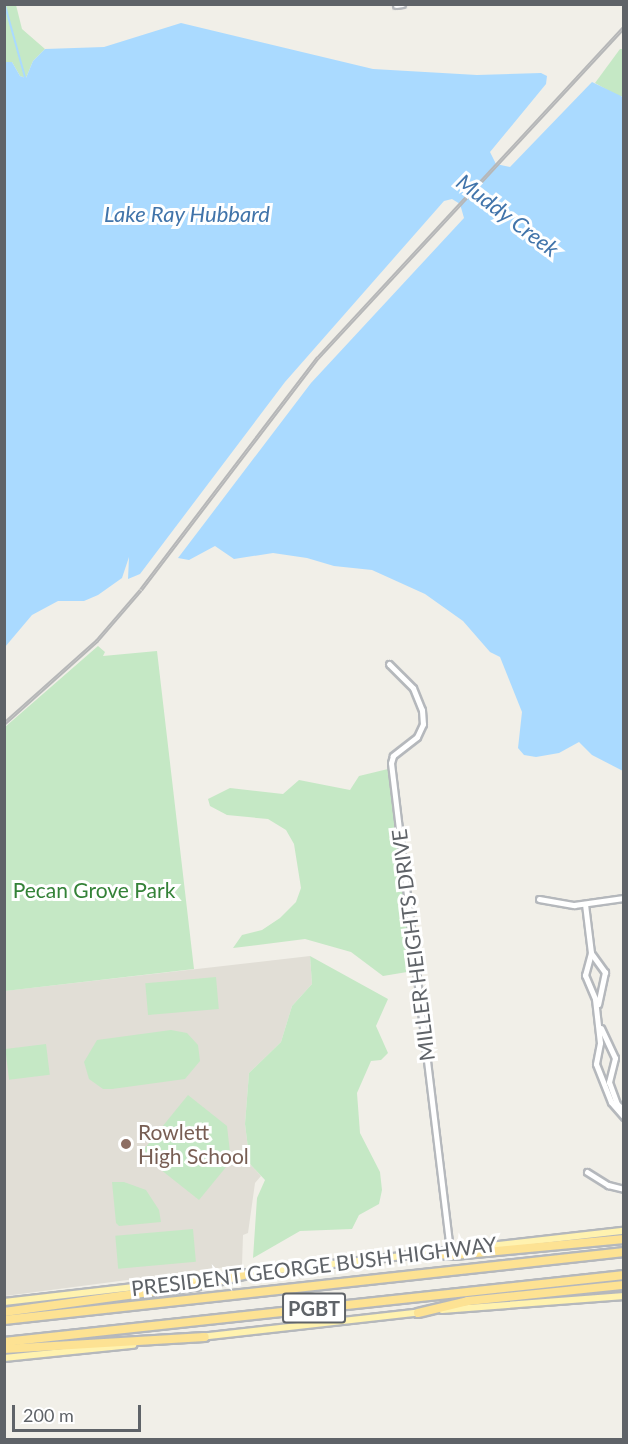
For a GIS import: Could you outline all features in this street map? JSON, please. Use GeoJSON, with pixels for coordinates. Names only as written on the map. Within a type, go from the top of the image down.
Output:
{"type":"FeatureCollection","features":[{"type":"Feature","properties":{"kind":"highway"},"geometry":{"type":"LineString","coordinates":[[434,1254],[454,1255],[624,1239]]}},
{"type":"Feature","properties":{"kind":"highway","name":"PGBT"},"geometry":{"type":"LineString","coordinates":[[4,1320],[624,1252]]}},
{"type":"Feature","properties":{"kind":"highway"},"geometry":{"type":"LineString","coordinates":[[4,1312],[195,1286],[248,1274]]}},
{"type":"Feature","properties":{"kind":"highway","name":"PGBT"},"geometry":{"type":"LineString","coordinates":[[4,1342],[624,1275]]}},
{"type":"Feature","properties":{"kind":"highway"},"geometry":{"type":"LineString","coordinates":[[418,1312],[468,1301],[624,1285]]}},
{"type":"Feature","properties":{"kind":"highway"},"geometry":{"type":"LineString","coordinates":[[4,1349],[205,1336]]}},
{"type":"Feature","properties":{"kind":"main road","name":"PRESIDENT GEORGE BUSH HIGHWAY"},"geometry":{"type":"LineString","coordinates":[[4,1302],[624,1231]]}},
{"type":"Feature","properties":{"kind":"main road"},"geometry":{"type":"LineString","coordinates":[[4,1358],[418,1312],[624,1296]]}},
{"type":"Feature","properties":{"kind":"street"},"geometry":{"type":"LineString","coordinates":[[396,5],[402,4]]}},
{"type":"Feature","properties":{"kind":"street","name":"MILLER HEIGHTS DRIVE"},"geometry":{"type":"LineString","coordinates":[[389,664],[399,670],[413,688],[422,710],[423,724],[417,737],[393,756],[391,763],[450,1251]]}},
{"type":"Feature","properties":{"kind":"street"},"geometry":{"type":"LineString","coordinates":[[539,899],[585,904],[624,898]]}},
{"type":"Feature","properties":{"kind":"street"},"geometry":{"type":"LineString","coordinates":[[585,904],[591,953],[585,975],[595,999],[603,1038],[615,1058],[609,1082],[624,1117]]}},
{"type":"Feature","properties":{"kind":"street"},"geometry":{"type":"LineString","coordinates":[[591,953],[605,972],[598,1000],[596,1064],[621,1109]]}},
{"type":"Feature","properties":{"kind":"street"},"geometry":{"type":"LineString","coordinates":[[587,1172],[600,1182],[624,1189]]}},
{"type":"Feature","properties":{"kind":"shaded area","name":"Rowlett High School"},"geometry":{"type":"Polygon","coordinates":[[[310,956],[312,984],[292,1006],[281,1042],[249,1073],[245,1124],[250,1164],[261,1176],[255,1183],[248,1233],[243,1235],[242,1265],[5,1296],[4,991],[310,956]]]}},
{"type":"Feature","properties":{"kind":"green space"},"geometry":{"type":"Polygon","coordinates":[[[4,5],[16,5],[22,29],[45,49],[33,61],[26,78],[20,76],[12,62],[5,62],[4,5]]]}},
{"type":"Feature","properties":{"kind":"green space"},"geometry":{"type":"Polygon","coordinates":[[[620,49],[623,49],[623,96],[618,96],[595,83],[620,49]]]}},
{"type":"Feature","properties":{"kind":"green space","name":"Pecan Grove Park"},"geometry":{"type":"Polygon","coordinates":[[[98,646],[105,652],[103,656],[157,651],[194,969],[5,991],[5,727],[98,646]]]}},
{"type":"Feature","properties":{"kind":"green space"},"geometry":{"type":"Polygon","coordinates":[[[388,769],[413,971],[383,976],[351,952],[305,939],[233,948],[242,935],[262,930],[280,918],[296,902],[301,888],[294,844],[286,830],[268,819],[227,815],[210,806],[208,799],[230,788],[283,794],[299,780],[350,790],[359,776],[388,769]]]}},
{"type":"Feature","properties":{"kind":"green space"},"geometry":{"type":"Polygon","coordinates":[[[310,956],[388,999],[376,1026],[388,1053],[381,1060],[371,1061],[357,1093],[360,1133],[380,1172],[382,1190],[379,1204],[359,1215],[352,1229],[300,1231],[253,1258],[257,1198],[265,1180],[250,1164],[245,1124],[249,1073],[281,1042],[292,1006],[312,984],[310,956]]]}},
{"type":"Feature","properties":{"kind":"green space"},"geometry":{"type":"Polygon","coordinates":[[[216,977],[219,1009],[148,1015],[145,983],[216,977]]]}},
{"type":"Feature","properties":{"kind":"green space"},"geometry":{"type":"Polygon","coordinates":[[[171,1030],[187,1033],[198,1045],[200,1061],[185,1079],[103,1089],[89,1079],[84,1062],[97,1040],[171,1030]]]}},
{"type":"Feature","properties":{"kind":"green space"},"geometry":{"type":"Polygon","coordinates":[[[46,1044],[50,1075],[9,1080],[5,1049],[46,1044]]]}},
{"type":"Feature","properties":{"kind":"green space"},"geometry":{"type":"Polygon","coordinates":[[[188,1095],[227,1126],[231,1161],[199,1200],[146,1158],[145,1148],[188,1095]]]}},
{"type":"Feature","properties":{"kind":"green space"},"geometry":{"type":"Polygon","coordinates":[[[112,1182],[124,1182],[146,1190],[159,1210],[161,1222],[119,1226],[116,1223],[112,1182]]]}},
{"type":"Feature","properties":{"kind":"green space"},"geometry":{"type":"Polygon","coordinates":[[[193,1229],[196,1262],[118,1269],[115,1236],[193,1229]]]}},
{"type":"Feature","properties":{"kind":"water","name":"Lake Ray Hubbard"},"geometry":{"type":"Polygon","coordinates":[[[181,23],[373,69],[477,75],[541,73],[547,76],[546,84],[490,152],[496,164],[510,167],[592,82],[623,97],[623,771],[592,755],[579,742],[559,753],[536,757],[524,755],[518,748],[522,712],[500,657],[490,652],[463,621],[425,594],[372,570],[334,566],[307,558],[273,553],[234,559],[215,546],[189,560],[178,558],[311,383],[464,218],[460,204],[452,199],[444,201],[285,382],[140,574],[128,579],[129,557],[122,578],[98,595],[84,601],[58,601],[32,615],[5,647],[5,62],[12,62],[20,76],[26,78],[33,61],[45,49],[104,47],[181,23]]]}},
{"type":"Feature","properties":{"kind":"waterway"},"geometry":{"type":"LineString","coordinates":[[5,4],[26,79]]}},
{"type":"Feature","properties":{"kind":"railway"},"geometry":{"type":"LineString","coordinates":[[4,724],[97,641],[141,590],[318,358],[624,27]]}},
{"type":"Feature","properties":{"kind":"place","name":"Rowlett High School"},"geometry":{"type":"Point","coordinates":[126,1144]}},
{"type":"Feature","properties":{"kind":"water label","name":"Muddy Creek"},"geometry":{"type":"Point","coordinates":[508,215]}}]}
